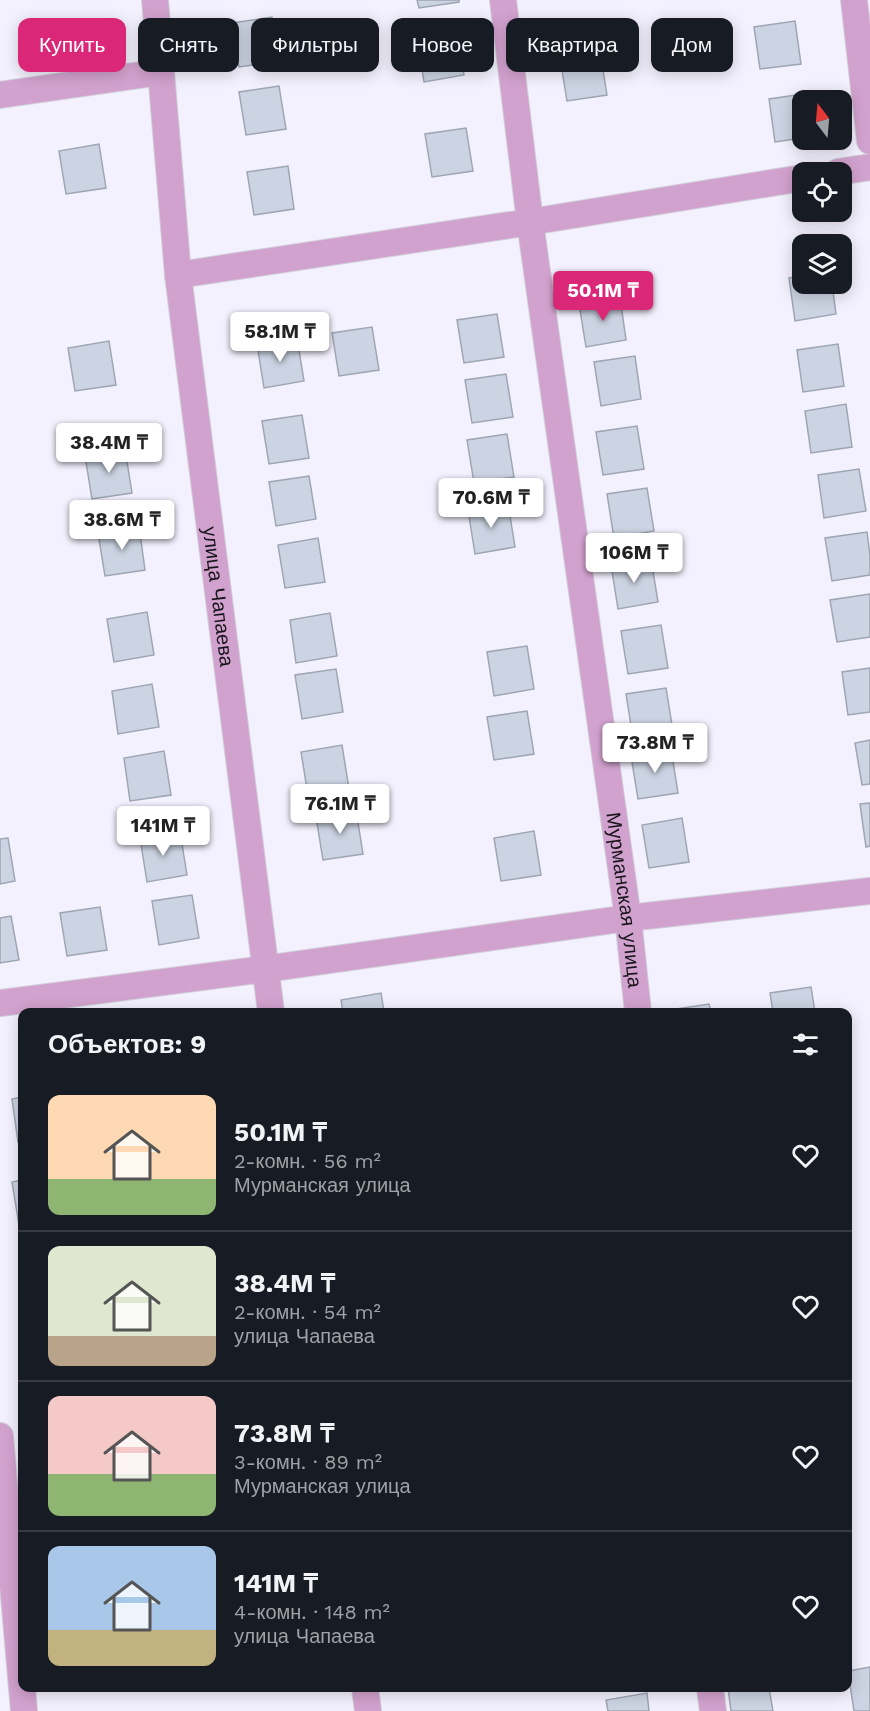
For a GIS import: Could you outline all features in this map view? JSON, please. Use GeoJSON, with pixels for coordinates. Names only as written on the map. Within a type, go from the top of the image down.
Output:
{"type":"FeatureCollection","features":[{"type":"Feature","properties":{"kind":"street","name":"улица Чапаева"},"geometry":{"type":"LineString","coordinates":[[155,0],[156,18]]}},
{"type":"Feature","properties":{"kind":"street","name":"Мурманская улица"},"geometry":{"type":"LineString","coordinates":[[503,0],[530,222],[628,918],[638,1008]]}},
{"type":"Feature","properties":{"kind":"street"},"geometry":{"type":"LineString","coordinates":[[854,0],[870,141]]}},
{"type":"Feature","properties":{"kind":"street","name":"улица Чапаева"},"geometry":{"type":"LineString","coordinates":[[161,72],[178,274],[270,1008]]}},
{"type":"Feature","properties":{"kind":"street"},"geometry":{"type":"LineString","coordinates":[[0,95],[161,72]]}},
{"type":"Feature","properties":{"kind":"street"},"geometry":{"type":"LineString","coordinates":[[852,170],[870,167]]}},
{"type":"Feature","properties":{"kind":"street"},"geometry":{"type":"LineString","coordinates":[[178,274],[530,222],[792,180]]}},
{"type":"Feature","properties":{"kind":"street"},"geometry":{"type":"LineString","coordinates":[[0,1003],[265,969],[628,918],[870,891]]}},
{"type":"Feature","properties":{"kind":"street"},"geometry":{"type":"LineString","coordinates":[[0,1436],[18,1642]]}},
{"type":"Feature","properties":{"kind":"street"},"geometry":{"type":"LineString","coordinates":[[22,1692],[24,1711]]}},
{"type":"Feature","properties":{"kind":"street"},"geometry":{"type":"LineString","coordinates":[[366,1692],[368,1711]]}},
{"type":"Feature","properties":{"kind":"street"},"geometry":{"type":"LineString","coordinates":[[711,1692],[713,1711]]}},
{"type":"Feature","properties":{"kind":"building"},"geometry":{"type":"Polygon","coordinates":[[[417,0],[459,0],[459,2],[419,8],[417,0]]]}},
{"type":"Feature","properties":{"kind":"building"},"geometry":{"type":"Polygon","coordinates":[[[251,20],[251,65],[239,67],[239,22],[251,20]]]}},
{"type":"Feature","properties":{"kind":"building"},"geometry":{"type":"Polygon","coordinates":[[[795,21],[801,64],[760,69],[754,27],[795,21]]]}},
{"type":"Feature","properties":{"kind":"building"},"geometry":{"type":"Polygon","coordinates":[[[422,72],[464,72],[464,75],[424,82],[422,72]]]}},
{"type":"Feature","properties":{"kind":"building"},"geometry":{"type":"Polygon","coordinates":[[[562,72],[603,72],[607,95],[567,101],[562,72]]]}},
{"type":"Feature","properties":{"kind":"building"},"geometry":{"type":"Polygon","coordinates":[[[279,86],[286,129],[246,135],[239,92],[279,86]]]}},
{"type":"Feature","properties":{"kind":"building"},"geometry":{"type":"Polygon","coordinates":[[[792,96],[792,139],[775,142],[769,99],[792,96]]]}},
{"type":"Feature","properties":{"kind":"building"},"geometry":{"type":"Polygon","coordinates":[[[466,128],[473,171],[432,177],[425,134],[466,128]]]}},
{"type":"Feature","properties":{"kind":"building"},"geometry":{"type":"Polygon","coordinates":[[[99,144],[106,188],[66,194],[59,151],[99,144]]]}},
{"type":"Feature","properties":{"kind":"building"},"geometry":{"type":"Polygon","coordinates":[[[288,166],[294,209],[254,215],[247,172],[288,166]]]}},
{"type":"Feature","properties":{"kind":"building"},"geometry":{"type":"Polygon","coordinates":[[[789,278],[792,278],[792,294],[833,294],[836,314],[795,321],[789,278]]]}},
{"type":"Feature","properties":{"kind":"building"},"geometry":{"type":"Polygon","coordinates":[[[620,297],[626,340],[586,347],[579,304],[620,297]]]}},
{"type":"Feature","properties":{"kind":"building"},"geometry":{"type":"Polygon","coordinates":[[[497,314],[504,357],[464,363],[457,320],[497,314]]]}},
{"type":"Feature","properties":{"kind":"building"},"geometry":{"type":"Polygon","coordinates":[[[372,327],[379,370],[339,376],[332,333],[372,327]]]}},
{"type":"Feature","properties":{"kind":"building"},"geometry":{"type":"Polygon","coordinates":[[[297,338],[304,381],[264,388],[257,344],[297,338]]]}},
{"type":"Feature","properties":{"kind":"building"},"geometry":{"type":"Polygon","coordinates":[[[109,341],[116,385],[75,391],[68,348],[109,341]]]}},
{"type":"Feature","properties":{"kind":"building"},"geometry":{"type":"Polygon","coordinates":[[[838,344],[844,386],[803,392],[797,350],[838,344]]]}},
{"type":"Feature","properties":{"kind":"building"},"geometry":{"type":"Polygon","coordinates":[[[635,356],[641,399],[601,406],[594,362],[635,356]]]}},
{"type":"Feature","properties":{"kind":"building"},"geometry":{"type":"Polygon","coordinates":[[[506,374],[513,417],[472,423],[465,380],[506,374]]]}},
{"type":"Feature","properties":{"kind":"building"},"geometry":{"type":"Polygon","coordinates":[[[846,404],[852,447],[811,453],[805,411],[846,404]]]}},
{"type":"Feature","properties":{"kind":"building"},"geometry":{"type":"Polygon","coordinates":[[[302,415],[309,458],[269,464],[262,421],[302,415]]]}},
{"type":"Feature","properties":{"kind":"building"},"geometry":{"type":"Polygon","coordinates":[[[637,426],[644,469],[603,475],[596,432],[637,426]]]}},
{"type":"Feature","properties":{"kind":"building"},"geometry":{"type":"Polygon","coordinates":[[[507,434],[514,477],[474,483],[467,440],[507,434]]]}},
{"type":"Feature","properties":{"kind":"building"},"geometry":{"type":"Polygon","coordinates":[[[125,449],[132,493],[92,499],[85,456],[125,449]]]}},
{"type":"Feature","properties":{"kind":"building"},"geometry":{"type":"Polygon","coordinates":[[[859,469],[866,511],[824,518],[818,475],[859,469]]]}},
{"type":"Feature","properties":{"kind":"building"},"geometry":{"type":"Polygon","coordinates":[[[309,476],[316,519],[276,526],[269,482],[309,476]]]}},
{"type":"Feature","properties":{"kind":"building"},"geometry":{"type":"Polygon","coordinates":[[[647,488],[654,531],[614,538],[607,494],[647,488]]]}},
{"type":"Feature","properties":{"kind":"building"},"geometry":{"type":"Polygon","coordinates":[[[508,504],[515,547],[475,554],[468,510],[508,504]]]}},
{"type":"Feature","properties":{"kind":"building"},"geometry":{"type":"Polygon","coordinates":[[[139,526],[145,570],[105,576],[98,533],[139,526]]]}},
{"type":"Feature","properties":{"kind":"building"},"geometry":{"type":"Polygon","coordinates":[[[867,532],[870,575],[832,581],[825,538],[867,532]]]}},
{"type":"Feature","properties":{"kind":"building"},"geometry":{"type":"Polygon","coordinates":[[[318,538],[325,582],[285,588],[278,545],[318,538]]]}},
{"type":"Feature","properties":{"kind":"building"},"geometry":{"type":"Polygon","coordinates":[[[651,559],[658,602],[618,609],[611,565],[651,559]]]}},
{"type":"Feature","properties":{"kind":"building"},"geometry":{"type":"Polygon","coordinates":[[[870,594],[870,637],[837,642],[830,600],[870,594]]]}},
{"type":"Feature","properties":{"kind":"building"},"geometry":{"type":"Polygon","coordinates":[[[147,612],[154,655],[114,662],[107,619],[147,612]]]}},
{"type":"Feature","properties":{"kind":"building"},"geometry":{"type":"Polygon","coordinates":[[[330,613],[337,656],[296,663],[290,620],[330,613]]]}},
{"type":"Feature","properties":{"kind":"building"},"geometry":{"type":"Polygon","coordinates":[[[661,625],[668,668],[628,674],[621,631],[661,625]]]}},
{"type":"Feature","properties":{"kind":"building"},"geometry":{"type":"Polygon","coordinates":[[[527,646],[534,689],[494,696],[487,652],[527,646]]]}},
{"type":"Feature","properties":{"kind":"building"},"geometry":{"type":"Polygon","coordinates":[[[870,668],[870,712],[848,715],[842,672],[870,668]]]}},
{"type":"Feature","properties":{"kind":"building"},"geometry":{"type":"Polygon","coordinates":[[[336,669],[343,712],[302,719],[295,675],[336,669]]]}},
{"type":"Feature","properties":{"kind":"building"},"geometry":{"type":"Polygon","coordinates":[[[152,684],[159,727],[118,734],[112,691],[152,684]]]}},
{"type":"Feature","properties":{"kind":"building"},"geometry":{"type":"Polygon","coordinates":[[[666,688],[673,731],[633,738],[626,694],[666,688]]]}},
{"type":"Feature","properties":{"kind":"building"},"geometry":{"type":"Polygon","coordinates":[[[527,711],[534,754],[494,760],[487,717],[527,711]]]}},
{"type":"Feature","properties":{"kind":"building"},"geometry":{"type":"Polygon","coordinates":[[[870,740],[870,784],[862,785],[855,743],[870,740]]]}},
{"type":"Feature","properties":{"kind":"building"},"geometry":{"type":"Polygon","coordinates":[[[342,745],[349,789],[308,795],[301,752],[342,745]]]}},
{"type":"Feature","properties":{"kind":"building"},"geometry":{"type":"Polygon","coordinates":[[[671,749],[678,793],[638,799],[631,756],[671,749]]]}},
{"type":"Feature","properties":{"kind":"building"},"geometry":{"type":"Polygon","coordinates":[[[164,751],[171,795],[130,801],[124,758],[164,751]]]}},
{"type":"Feature","properties":{"kind":"building"},"geometry":{"type":"Polygon","coordinates":[[[870,803],[870,846],[866,847],[860,804],[870,803]]]}},
{"type":"Feature","properties":{"kind":"building"},"geometry":{"type":"Polygon","coordinates":[[[356,810],[363,854],[323,860],[316,817],[356,810]]]}},
{"type":"Feature","properties":{"kind":"building"},"geometry":{"type":"Polygon","coordinates":[[[682,818],[689,862],[649,868],[642,825],[682,818]]]}},
{"type":"Feature","properties":{"kind":"building"},"geometry":{"type":"Polygon","coordinates":[[[534,831],[541,875],[501,881],[494,838],[534,831]]]}},
{"type":"Feature","properties":{"kind":"building"},"geometry":{"type":"Polygon","coordinates":[[[180,832],[187,875],[147,882],[140,838],[180,832]]]}},
{"type":"Feature","properties":{"kind":"building"},"geometry":{"type":"Polygon","coordinates":[[[8,838],[15,881],[0,884],[0,839],[8,838]]]}},
{"type":"Feature","properties":{"kind":"building"},"geometry":{"type":"Polygon","coordinates":[[[192,895],[199,938],[159,945],[152,901],[192,895]]]}},
{"type":"Feature","properties":{"kind":"building"},"geometry":{"type":"Polygon","coordinates":[[[100,907],[107,950],[67,956],[60,913],[100,907]]]}},
{"type":"Feature","properties":{"kind":"building"},"geometry":{"type":"Polygon","coordinates":[[[11,916],[19,960],[0,963],[0,918],[11,916]]]}},
{"type":"Feature","properties":{"kind":"building"},"geometry":{"type":"Polygon","coordinates":[[[811,987],[814,1008],[772,1008],[770,993],[811,987]]]}},
{"type":"Feature","properties":{"kind":"building"},"geometry":{"type":"Polygon","coordinates":[[[381,993],[383,1008],[342,1008],[341,1000],[381,993]]]}},
{"type":"Feature","properties":{"kind":"building"},"geometry":{"type":"Polygon","coordinates":[[[709,1004],[710,1008],[682,1008],[709,1004]]]}},
{"type":"Feature","properties":{"kind":"building"},"geometry":{"type":"Polygon","coordinates":[[[18,1098],[18,1142],[12,1099],[18,1098]]]}},
{"type":"Feature","properties":{"kind":"building"},"geometry":{"type":"Polygon","coordinates":[[[18,1181],[18,1219],[12,1182],[18,1181]]]}},
{"type":"Feature","properties":{"kind":"building"},"geometry":{"type":"Polygon","coordinates":[[[870,1667],[870,1711],[854,1711],[851,1692],[852,1670],[870,1667]]]}},
{"type":"Feature","properties":{"kind":"building"},"geometry":{"type":"Polygon","coordinates":[[[729,1692],[770,1692],[773,1711],[731,1711],[729,1692]]]}},
{"type":"Feature","properties":{"kind":"building"},"geometry":{"type":"Polygon","coordinates":[[[647,1693],[649,1711],[608,1711],[606,1700],[647,1693]]]}}]}
